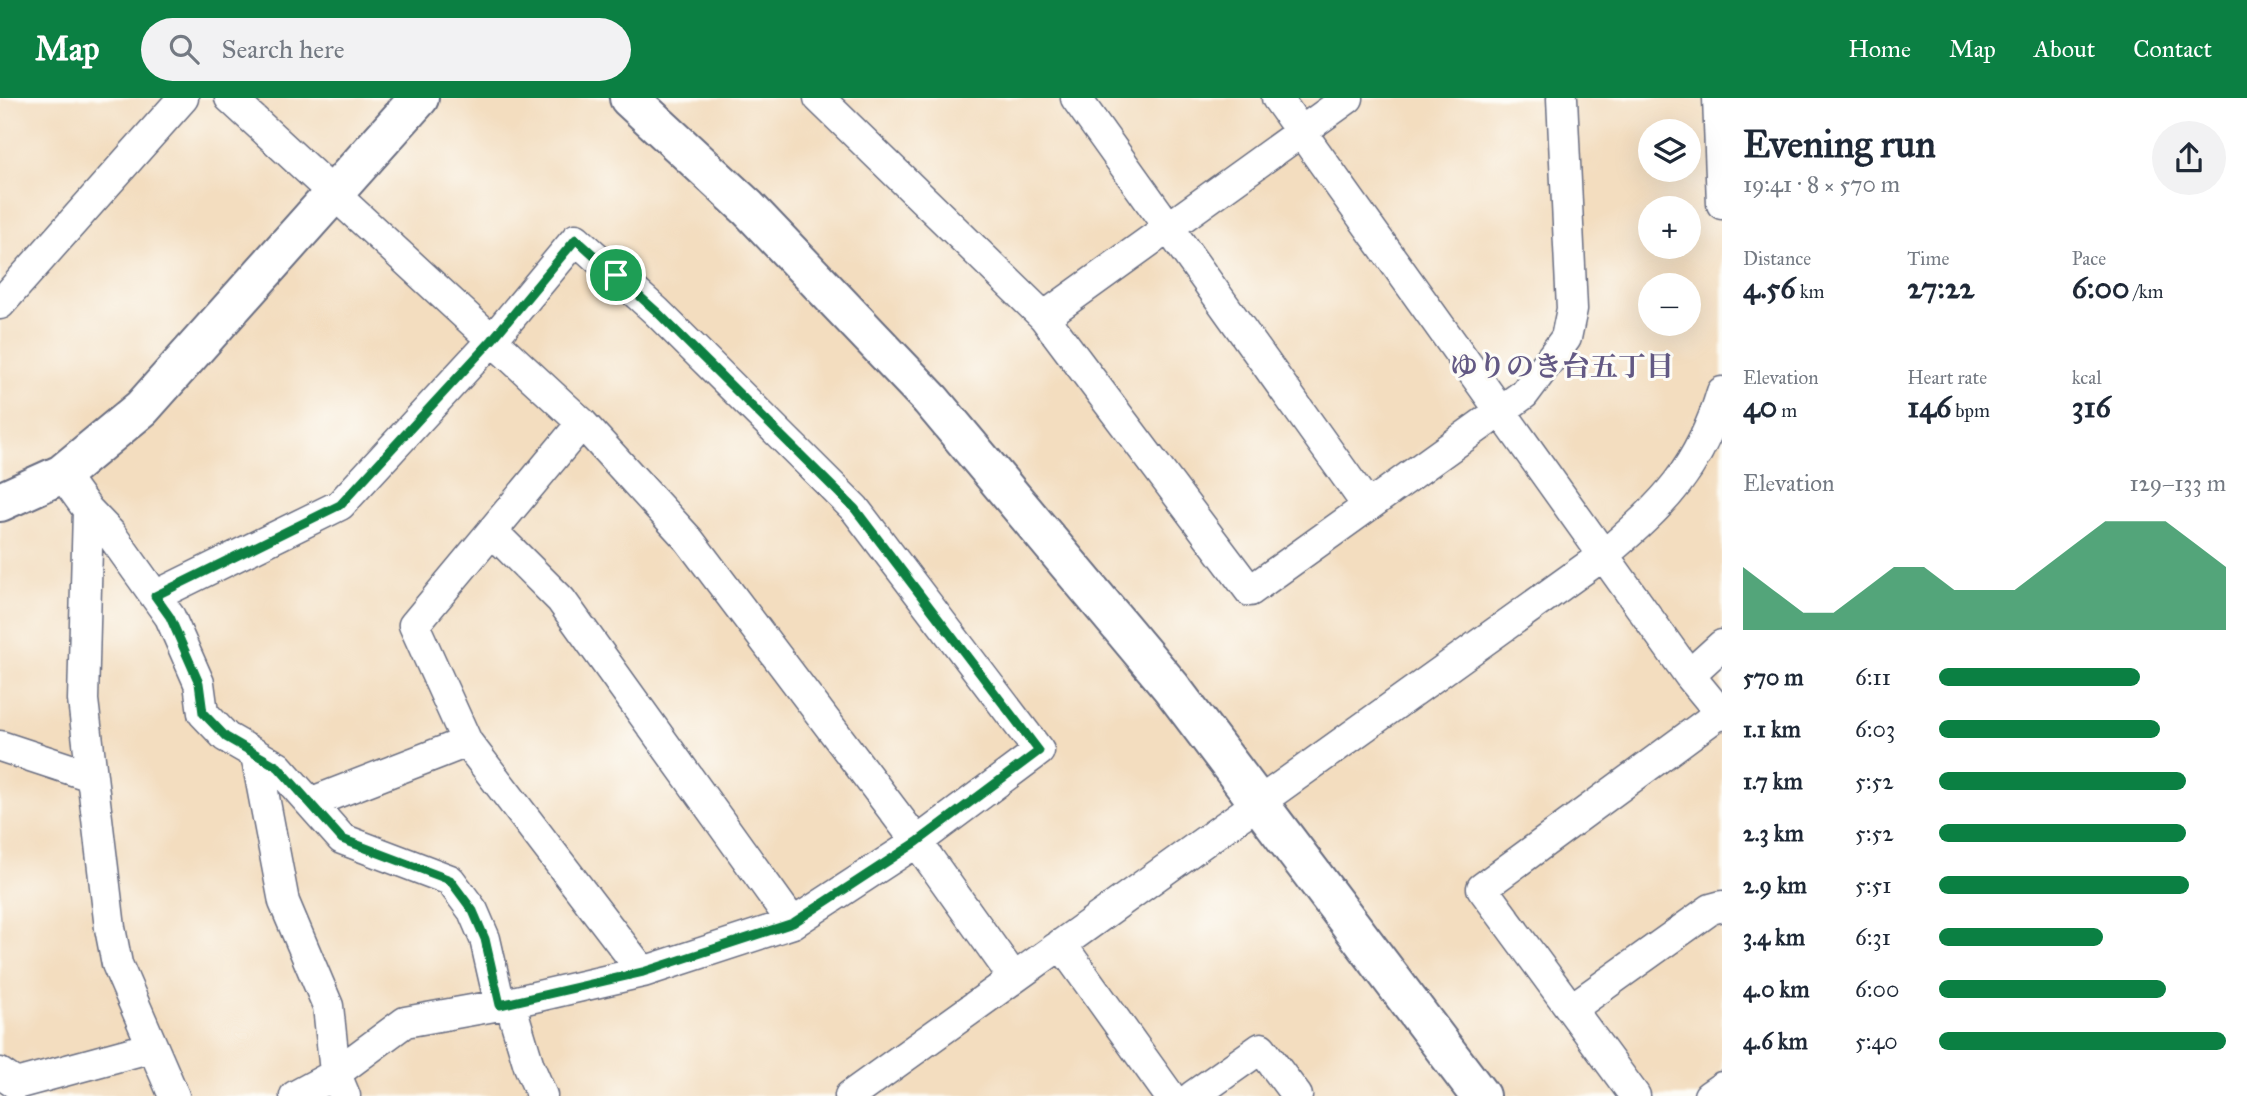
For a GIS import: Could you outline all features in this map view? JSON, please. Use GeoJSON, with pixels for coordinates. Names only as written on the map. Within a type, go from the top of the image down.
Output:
{"type":"FeatureCollection","features":[{"type":"Feature","properties":{"kind":"street"},"geometry":{"type":"LineString","coordinates":[[0,304],[183,98]]}},
{"type":"Feature","properties":{"kind":"street"},"geometry":{"type":"LineString","coordinates":[[230,98],[582,424],[688,540],[917,842],[1014,978]]}},
{"type":"Feature","properties":{"kind":"street"},"geometry":{"type":"LineString","coordinates":[[0,502],[62,474],[142,408],[419,98]]}},
{"type":"Feature","properties":{"kind":"street"},"geometry":{"type":"LineString","coordinates":[[629,98],[748,208],[931,400],[1171,687],[1261,802],[1480,1096]]}},
{"type":"Feature","properties":{"kind":"street"},"geometry":{"type":"LineString","coordinates":[[818,98],[1044,317],[1250,591],[1524,394],[1566,338],[1572,309],[1562,98]]}},
{"type":"Feature","properties":{"kind":"street"},"geometry":{"type":"LineString","coordinates":[[1076,98],[1367,505]]}},
{"type":"Feature","properties":{"kind":"street"},"geometry":{"type":"LineString","coordinates":[[1277,98],[1689,675],[1721,714],[1482,888],[1635,1096]]}},
{"type":"Feature","properties":{"kind":"street"},"geometry":{"type":"LineString","coordinates":[[1044,317],[1348,98]]}},
{"type":"Feature","properties":{"kind":"street"},"geometry":{"type":"LineString","coordinates":[[1719,100],[1722,204]]}},
{"type":"Feature","properties":{"kind":"street"},"geometry":{"type":"LineString","coordinates":[[155,596],[340,505],[492,340],[576,239],[656,311],[855,509],[1039,751],[917,842],[793,923],[643,972],[505,1004],[405,1022],[340,1084],[295,1096]]}},
{"type":"Feature","properties":{"kind":"street"},"geometry":{"type":"LineString","coordinates":[[850,1096],[1605,554],[1649,517],[1678,486],[1702,447],[1722,392]]}},
{"type":"Feature","properties":{"kind":"street"},"geometry":{"type":"LineString","coordinates":[[582,424],[414,625],[467,742],[643,972]]}},
{"type":"Feature","properties":{"kind":"street"},"geometry":{"type":"LineString","coordinates":[[62,474],[88,510],[110,533],[170,617],[199,683],[203,713],[226,737],[278,767],[342,839],[450,880],[473,911],[485,939],[505,1004],[542,1096]]}},
{"type":"Feature","properties":{"kind":"street"},"geometry":{"type":"LineString","coordinates":[[88,510],[83,700],[117,964],[174,1096]]}},
{"type":"Feature","properties":{"kind":"street"},"geometry":{"type":"LineString","coordinates":[[492,531],[561,600],[793,923]]}},
{"type":"Feature","properties":{"kind":"street"},"geometry":{"type":"LineString","coordinates":[[1689,675],[1722,645]]}},
{"type":"Feature","properties":{"kind":"street"},"geometry":{"type":"LineString","coordinates":[[310,803],[467,742]]}},
{"type":"Feature","properties":{"kind":"street"},"geometry":{"type":"LineString","coordinates":[[0,746],[91,776]]}},
{"type":"Feature","properties":{"kind":"street"},"geometry":{"type":"LineString","coordinates":[[256,755],[284,902],[328,1006],[340,1084]]}},
{"type":"Feature","properties":{"kind":"street"},"geometry":{"type":"LineString","coordinates":[[1571,1009],[1711,909],[1722,906]]}},
{"type":"Feature","properties":{"kind":"street"},"geometry":{"type":"LineString","coordinates":[[1061,944],[1170,1096]]}},
{"type":"Feature","properties":{"kind":"street"},"geometry":{"type":"LineString","coordinates":[[0,1073],[16,1084],[152,1047]]}},
{"type":"Feature","properties":{"kind":"street"},"geometry":{"type":"LineString","coordinates":[[1193,1096],[1261,1048],[1297,1096]]}},
{"type":"Feature","properties":{"kind":"street"},"geometry":{"type":"LineString","coordinates":[[1709,1096],[1722,1087]]}},
{"type":"Feature","properties":{"kind":"district","name":"ゆりのき台五丁目"},"geometry":{"type":"Point","coordinates":[1562,366]}},
{"type":"Feature","properties":{"kind":"route"},"geometry":{"type":"LineString","coordinates":[[576,239],[616,275],[656,311],[855,509],[1039,751],[917,842],[793,923],[643,972],[500,1005],[485,939],[473,911],[450,880],[342,839],[278,767],[226,737],[203,713],[199,683],[170,617],[155,596],[340,505],[492,340],[576,239]]}}]}
